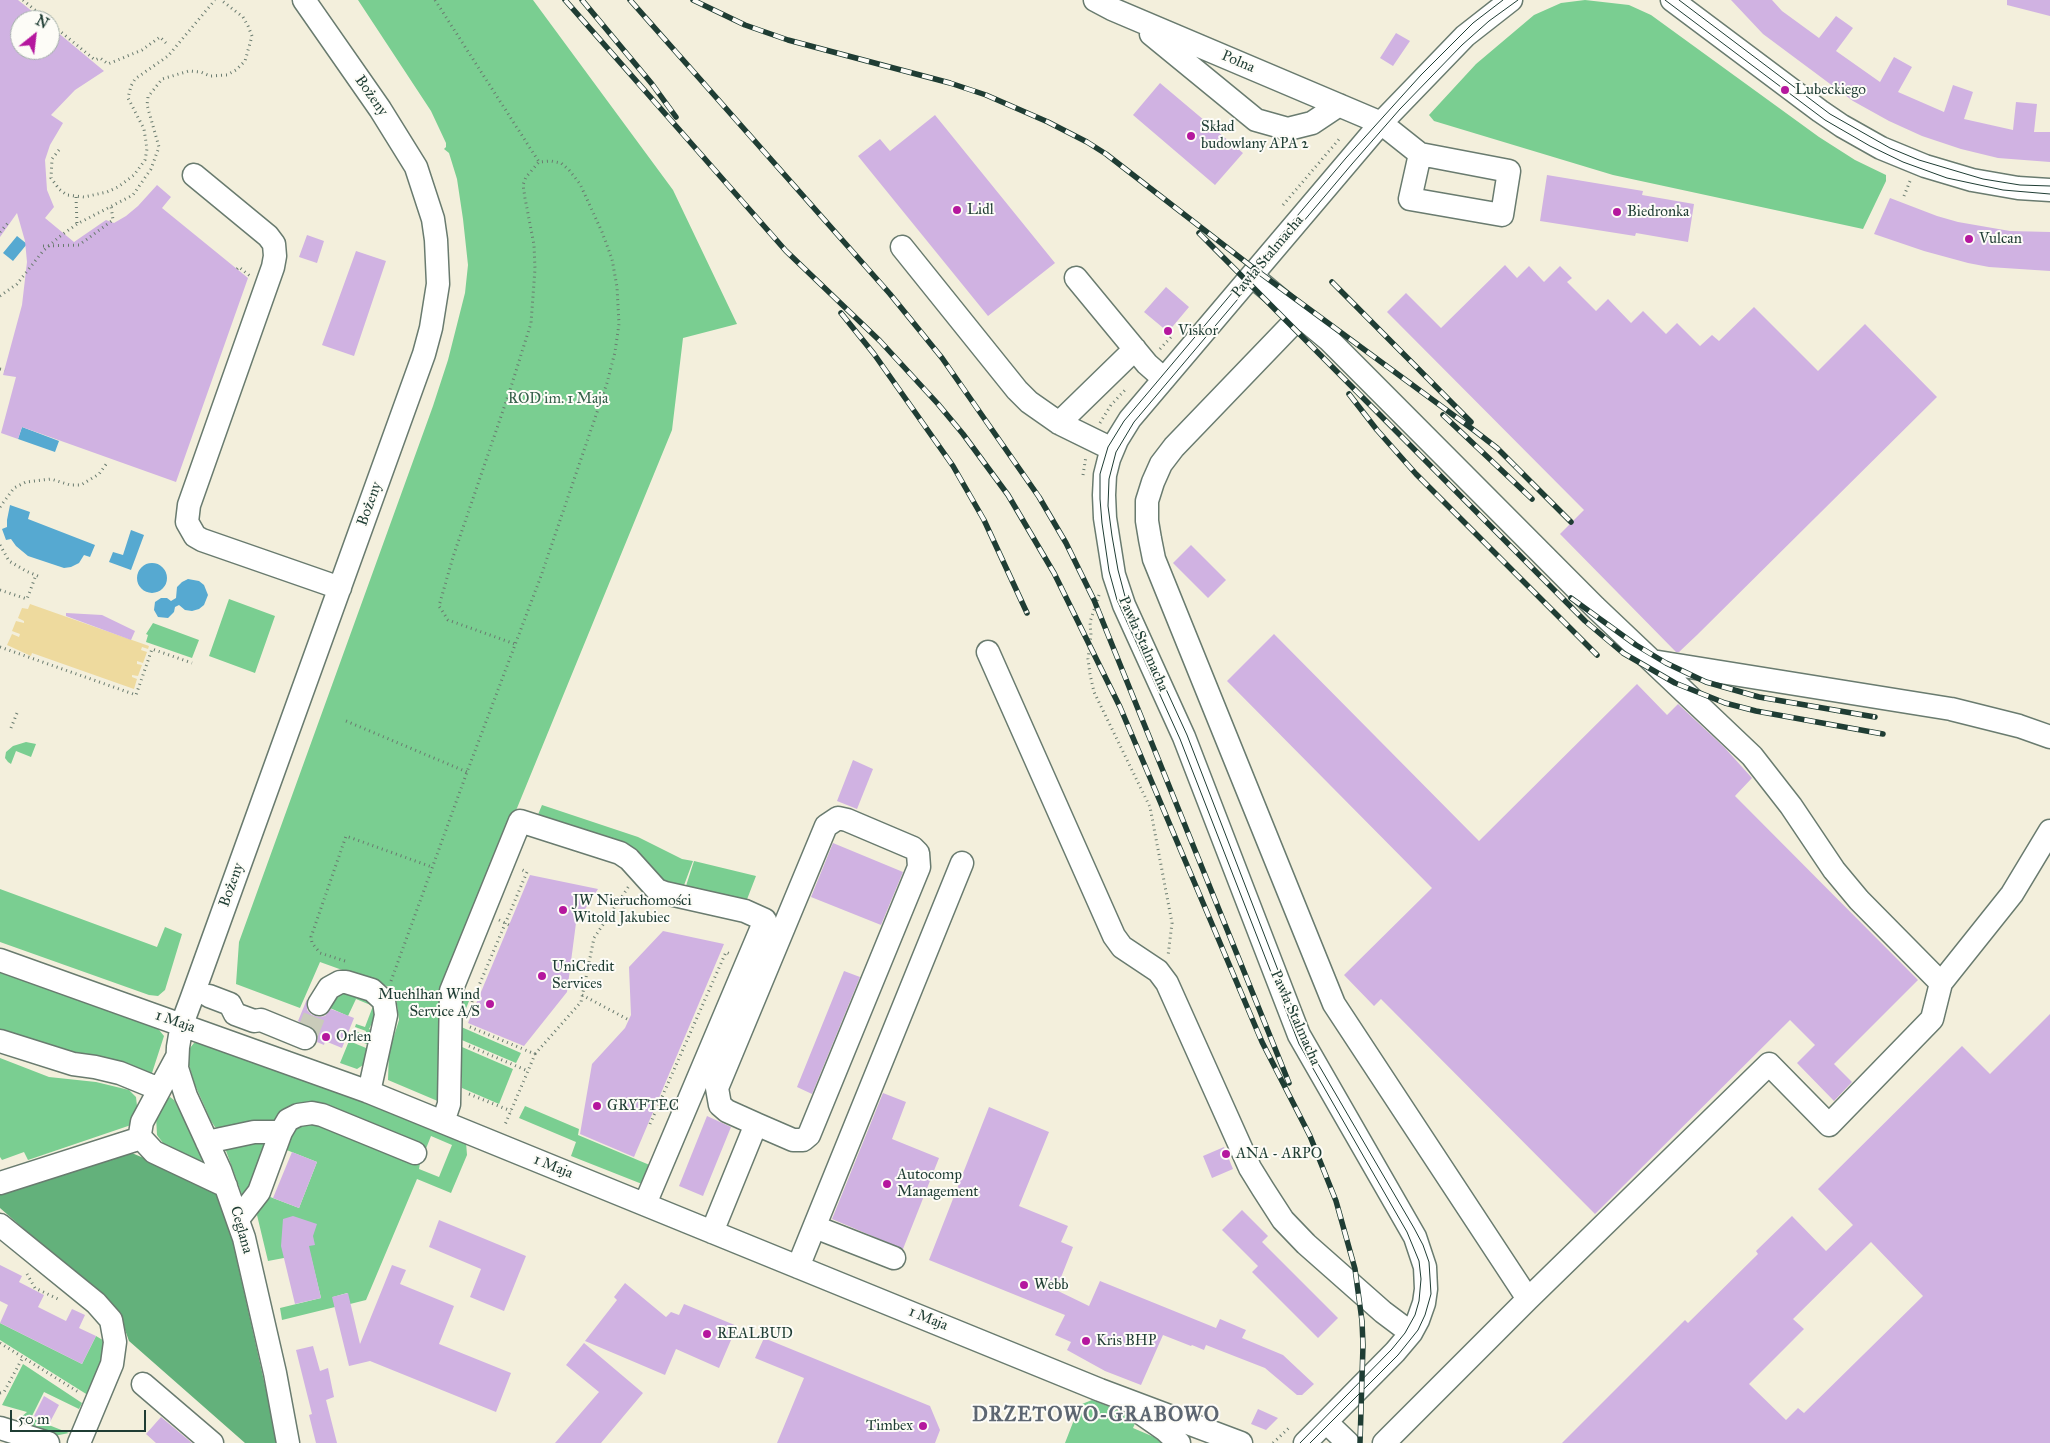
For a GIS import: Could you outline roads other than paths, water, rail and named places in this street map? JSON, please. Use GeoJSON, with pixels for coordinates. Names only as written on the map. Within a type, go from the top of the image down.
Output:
{"type":"FeatureCollection","features":[{"type":"Feature","properties":{"kind":"street","name":"Bożeny"},"geometry":{"type":"LineString","coordinates":[[182,1024],[424,354],[436,301],[438,262],[433,218],[416,167],[380,108],[304,0]]}},
{"type":"Feature","properties":{"kind":"street","name":"Polna"},"geometry":{"type":"LineString","coordinates":[[1095,0],[1131,18],[1373,120],[1420,154]]}},
{"type":"Feature","properties":{"kind":"street","name":"Pawła Stalmacha"},"geometry":{"type":"LineString","coordinates":[[1414,1328],[1422,1310],[1426,1289],[1425,1266],[1420,1248],[1299,1035],[1184,737],[1119,593],[1104,507],[1105,475],[1112,449],[1127,424],[1252,276],[1373,120],[1465,36],[1510,0]]}},
{"type":"Feature","properties":{"kind":"street"},"geometry":{"type":"LineString","coordinates":[[1672,0],[1820,111],[1881,148],[1926,166],[1972,180],[2018,188],[2050,190]]}},
{"type":"Feature","properties":{"kind":"street"},"geometry":{"type":"LineString","coordinates":[[1131,18],[1256,120],[1288,129],[1312,123],[1340,105]]}},
{"type":"Feature","properties":{"kind":"street"},"geometry":{"type":"LineString","coordinates":[[194,175],[268,236],[274,244],[276,256],[186,513],[187,522],[195,536],[202,540],[340,588]]}},
{"type":"Feature","properties":{"kind":"street"},"geometry":{"type":"LineString","coordinates":[[902,247],[1017,390],[1029,402],[1059,423],[1112,449]]}},
{"type":"Feature","properties":{"kind":"street"},"geometry":{"type":"LineString","coordinates":[[1252,276],[1329,340],[1595,607],[1752,756],[1791,806],[1834,870],[1859,900],[1941,983]]}},
{"type":"Feature","properties":{"kind":"street"},"geometry":{"type":"LineString","coordinates":[[1076,278],[1141,357],[1164,379]]}},
{"type":"Feature","properties":{"kind":"street"},"geometry":{"type":"LineString","coordinates":[[1300,316],[1174,447],[1161,464],[1147,501],[1147,521],[1150,539],[1158,569],[1334,1004],[1528,1299]]}},
{"type":"Feature","properties":{"kind":"street"},"geometry":{"type":"LineString","coordinates":[[1059,423],[1141,357]]}},
{"type":"Feature","properties":{"kind":"street"},"geometry":{"type":"LineString","coordinates":[[988,652],[1114,936],[1122,947],[1158,971],[1167,983],[1250,1168],[1283,1220],[1341,1276],[1383,1312],[1414,1328],[1395,1352],[1305,1443]]}},
{"type":"Feature","properties":{"kind":"street"},"geometry":{"type":"LineString","coordinates":[[1652,661],[1951,709],[2019,726],[2050,738]]}},
{"type":"Feature","properties":{"kind":"street"},"geometry":{"type":"LineString","coordinates":[[838,818],[847,820],[913,848],[918,853],[919,867],[809,1135],[803,1140],[793,1140],[756,1124],[727,1112],[720,1105],[717,1088],[826,826],[838,818]]}},
{"type":"Feature","properties":{"kind":"street"},"geometry":{"type":"LineString","coordinates":[[443,1122],[449,1104],[451,991],[520,821],[620,854],[629,860],[657,890],[665,894],[745,911],[765,920],[645,1204]]}},
{"type":"Feature","properties":{"kind":"street"},"geometry":{"type":"LineString","coordinates":[[1384,1443],[1528,1299],[1769,1064],[1829,1125],[1932,1019],[1941,983],[2012,894],[2050,831]]}},
{"type":"Feature","properties":{"kind":"street"},"geometry":{"type":"LineString","coordinates":[[798,1267],[962,863]]}},
{"type":"Feature","properties":{"kind":"street","name":"1 Maja"},"geometry":{"type":"LineString","coordinates":[[0,960],[369,1092],[1100,1390],[1241,1443]]}},
{"type":"Feature","properties":{"kind":"street"},"geometry":{"type":"LineString","coordinates":[[319,1004],[329,988],[340,982],[364,987],[386,984],[384,1001],[386,1015],[369,1092]]}},
{"type":"Feature","properties":{"kind":"street"},"geometry":{"type":"LineString","coordinates":[[209,996],[230,1004],[235,1014],[254,1021],[261,1020],[306,1038],[295,1064]]}},
{"type":"Feature","properties":{"kind":"street","name":"Ceglana"},"geometry":{"type":"LineString","coordinates":[[182,1024],[177,1068],[186,1096],[226,1186],[238,1219],[268,1340],[288,1443]]}},
{"type":"Feature","properties":{"kind":"street"},"geometry":{"type":"LineString","coordinates":[[0,1040],[73,1064],[120,1073],[159,1089]]}},
{"type":"Feature","properties":{"kind":"street"},"geometry":{"type":"LineString","coordinates":[[177,1058],[142,1122],[141,1138],[154,1152],[226,1186]]}},
{"type":"Feature","properties":{"kind":"street"},"geometry":{"type":"LineString","coordinates":[[238,1219],[259,1192],[281,1132],[288,1120],[298,1115],[312,1113],[322,1115],[415,1153]]}},
{"type":"Feature","properties":{"kind":"street"},"geometry":{"type":"LineString","coordinates":[[712,1232],[756,1124]]}},
{"type":"Feature","properties":{"kind":"street"},"geometry":{"type":"LineString","coordinates":[[207,1142],[254,1132],[281,1132]]}},
{"type":"Feature","properties":{"kind":"street"},"geometry":{"type":"LineString","coordinates":[[0,1183],[141,1138]]}},
{"type":"Feature","properties":{"kind":"street"},"geometry":{"type":"LineString","coordinates":[[0,1225],[96,1303],[108,1315],[114,1328],[115,1340],[109,1373],[79,1443]]}},
{"type":"Feature","properties":{"kind":"street"},"geometry":{"type":"LineString","coordinates":[[815,1227],[894,1258]]}},
{"type":"Feature","properties":{"kind":"street"},"geometry":{"type":"LineString","coordinates":[[143,1384],[212,1443]]}},
{"type":"Feature","properties":{"kind":"street","name":"1 Maja"},"geometry":{"type":"LineString","coordinates":[[1100,1390],[1155,1422],[1178,1443]]}},
{"type":"Feature","properties":{"kind":"street"},"geometry":{"type":"LineString","coordinates":[[1326,1422],[1348,1443]]}},
{"type":"Feature","properties":{"kind":"street"},"geometry":{"type":"LineString","coordinates":[[0,1428],[48,1443]]}},
{"type":"Feature","properties":{"kind":"water"},"geometry":{"type":"Polygon","coordinates":[[[17,236],[27,244],[13,261],[3,253],[17,236]]]}},
{"type":"Feature","properties":{"kind":"water"},"geometry":{"type":"Polygon","coordinates":[[[22,427],[59,441],[55,452],[18,439],[22,427]]]}},
{"type":"Feature","properties":{"kind":"water"},"geometry":{"type":"Polygon","coordinates":[[[10,505],[30,512],[28,519],[95,545],[90,557],[84,555],[79,563],[64,568],[28,556],[11,539],[6,540],[2,529],[7,527],[10,505]]]}},
{"type":"Feature","properties":{"kind":"water"},"geometry":{"type":"Polygon","coordinates":[[[131,530],[144,535],[131,570],[109,562],[113,552],[123,555],[131,530]]]}},
{"type":"Feature","properties":{"kind":"water"},"geometry":{"type":"Polygon","coordinates":[[[152,563],[162,568],[167,578],[162,588],[152,593],[142,588],[137,578],[142,568],[152,563]]]}},
{"type":"Feature","properties":{"kind":"water"},"geometry":{"type":"Polygon","coordinates":[[[188,579],[199,581],[204,585],[208,595],[204,605],[192,611],[185,610],[179,605],[175,607],[174,612],[168,618],[158,617],[154,610],[155,602],[161,598],[167,598],[171,601],[176,598],[177,587],[188,579]]]}},
{"type":"Feature","properties":{"kind":"tunnel"},"geometry":{"type":"LineString","coordinates":[[306,1037],[319,1004]]}},
{"type":"Feature","properties":{"kind":"tram line"},"geometry":{"type":"LineString","coordinates":[[1300,1443],[1392,1349],[1405,1333],[1415,1315],[1419,1301],[1421,1279],[1419,1261],[1407,1232],[1299,1044],[1180,739],[1117,600],[1109,571],[1102,523],[1100,474],[1108,447],[1124,421],[1346,158],[1421,75],[1473,23],[1503,0]]}},
{"type":"Feature","properties":{"kind":"tram line"},"geometry":{"type":"LineString","coordinates":[[1310,1443],[1398,1355],[1418,1330],[1431,1294],[1429,1262],[1414,1228],[1317,1062],[1298,1022],[1187,735],[1127,604],[1112,536],[1108,506],[1109,479],[1116,452],[1134,422],[1352,164],[1400,109],[1462,45],[1489,21],[1518,0]]}},
{"type":"Feature","properties":{"kind":"tram line"},"geometry":{"type":"LineString","coordinates":[[1665,0],[1825,120],[1870,146],[1903,162],[1947,178],[2003,190],[2050,194]]}},
{"type":"Feature","properties":{"kind":"tram line"},"geometry":{"type":"LineString","coordinates":[[1679,0],[1830,114],[1890,148],[1919,160],[1983,179],[2020,185],[2050,186]]}},
{"type":"Feature","properties":{"kind":"railway"},"geometry":{"type":"LineString","coordinates":[[565,0],[786,251],[880,341],[938,404],[963,434],[1008,495],[1054,573],[1120,707],[1262,1042],[1310,1136],[1336,1201],[1355,1269],[1362,1321],[1360,1443]]}},
{"type":"Feature","properties":{"kind":"railway"},"geometry":{"type":"LineString","coordinates":[[582,0],[652,84],[676,117]]}},
{"type":"Feature","properties":{"kind":"railway"},"geometry":{"type":"LineString","coordinates":[[630,0],[890,294],[942,358],[1039,497],[1066,543],[1094,600],[1289,1083]]}},
{"type":"Feature","properties":{"kind":"railway"},"geometry":{"type":"LineString","coordinates":[[693,0],[745,25],[788,40],[950,83],[986,95],[1048,122],[1087,142],[1106,154],[1256,270],[1475,431],[1497,448],[1520,471]]}},
{"type":"Feature","properties":{"kind":"railway"},"geometry":{"type":"LineString","coordinates":[[1199,233],[1585,621],[1623,653],[1675,683],[1725,703],[1756,711],[1883,734]]}},
{"type":"Feature","properties":{"kind":"railway"},"geometry":{"type":"LineString","coordinates":[[1332,282],[1471,422]]}},
{"type":"Feature","properties":{"kind":"railway"},"geometry":{"type":"LineString","coordinates":[[841,313],[874,354],[953,466],[984,520],[1027,613]]}},
{"type":"Feature","properties":{"kind":"railway"},"geometry":{"type":"LineString","coordinates":[[1349,394],[1377,430],[1416,474],[1597,655]]}},
{"type":"Feature","properties":{"kind":"railway"},"geometry":{"type":"LineString","coordinates":[[1443,415],[1532,499]]}},
{"type":"Feature","properties":{"kind":"railway"},"geometry":{"type":"LineString","coordinates":[[1515,466],[1571,522]]}},
{"type":"Feature","properties":{"kind":"railway"},"geometry":{"type":"LineString","coordinates":[[1571,598],[1636,645],[1666,663],[1706,682],[1759,697],[1875,717]]}},
{"type":"Feature","properties":{"kind":"place","name":"Lubeckiego"},"geometry":{"type":"Point","coordinates":[1785,90]}},
{"type":"Feature","properties":{"kind":"place","name":"Skład budowlany APA 2"},"geometry":{"type":"Point","coordinates":[1191,136]}},
{"type":"Feature","properties":{"kind":"place","name":"Lidl"},"geometry":{"type":"Point","coordinates":[957,210]}},
{"type":"Feature","properties":{"kind":"place","name":"Biedronka"},"geometry":{"type":"Point","coordinates":[1617,212]}},
{"type":"Feature","properties":{"kind":"place","name":"Vulcan"},"geometry":{"type":"Point","coordinates":[1969,239]}},
{"type":"Feature","properties":{"kind":"place","name":"Viskor"},"geometry":{"type":"Point","coordinates":[1168,331]}},
{"type":"Feature","properties":{"kind":"place","name":"JW Nieruchomości Witold Jakubiec"},"geometry":{"type":"Point","coordinates":[563,910]}},
{"type":"Feature","properties":{"kind":"place","name":"UniCredit Services"},"geometry":{"type":"Point","coordinates":[542,976]}},
{"type":"Feature","properties":{"kind":"place","name":"Muehlhan Wind Service A/S"},"geometry":{"type":"Point","coordinates":[490,1004]}},
{"type":"Feature","properties":{"kind":"place","name":"Orlen"},"geometry":{"type":"Point","coordinates":[326,1037]}},
{"type":"Feature","properties":{"kind":"place","name":"GRYFTEC"},"geometry":{"type":"Point","coordinates":[597,1106]}},
{"type":"Feature","properties":{"kind":"place","name":"ANA - ARPO"},"geometry":{"type":"Point","coordinates":[1226,1154]}},
{"type":"Feature","properties":{"kind":"place","name":"Autocomp Management"},"geometry":{"type":"Point","coordinates":[887,1184]}},
{"type":"Feature","properties":{"kind":"place","name":"Webb"},"geometry":{"type":"Point","coordinates":[1024,1285]}},
{"type":"Feature","properties":{"kind":"place","name":"REALBUD"},"geometry":{"type":"Point","coordinates":[707,1334]}},
{"type":"Feature","properties":{"kind":"place","name":"Kris BHP"},"geometry":{"type":"Point","coordinates":[1086,1341]}},
{"type":"Feature","properties":{"kind":"place","name":"Timbex"},"geometry":{"type":"Point","coordinates":[923,1426]}},
{"type":"Feature","properties":{"kind":"district","name":"DRZETOWO-GRABOWO"},"geometry":{"type":"Point","coordinates":[1096,1416]}},
{"type":"Feature","properties":{"kind":"park label","name":"ROD im. 1 Maja"},"geometry":{"type":"Point","coordinates":[558,399]}}]}
